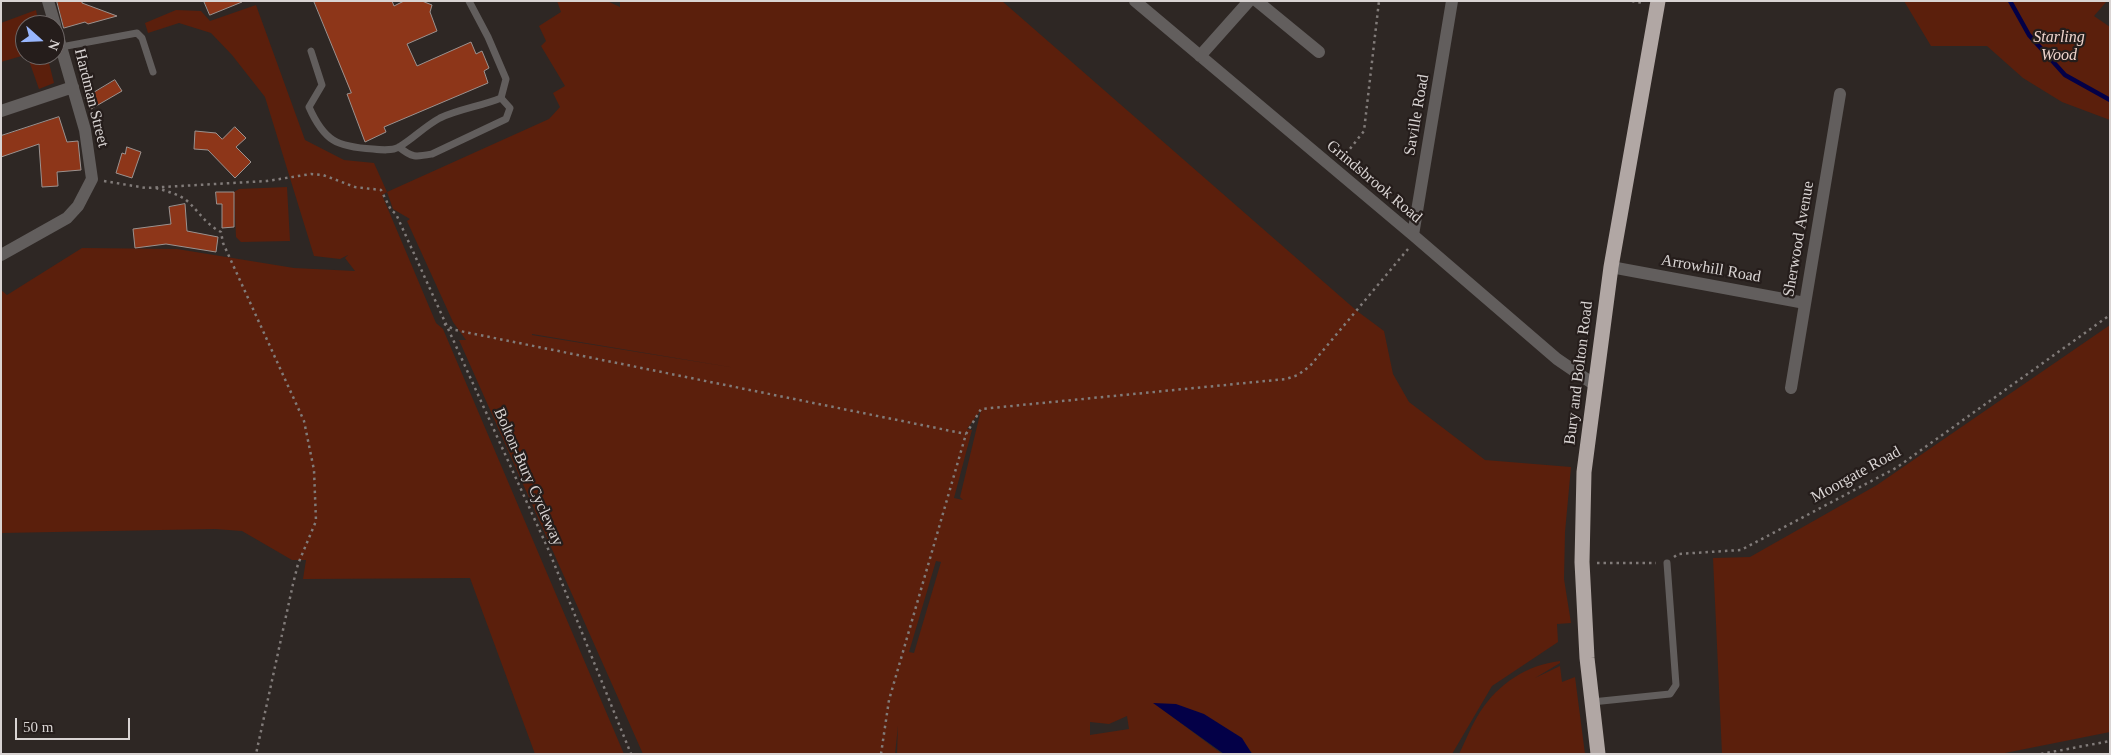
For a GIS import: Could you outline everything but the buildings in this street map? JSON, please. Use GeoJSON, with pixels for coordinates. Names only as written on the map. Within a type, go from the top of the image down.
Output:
{"type":"FeatureCollection","features":[{"type":"Feature","properties":{"kind":"highway","name":"Bury and Bolton Road"},"geometry":{"type":"LineString","coordinates":[[1598,754],[1592,702],[1582,562],[1584,472],[1611,267],[1658,1]]}},
{"type":"Feature","properties":{"kind":"street","name":"Hardman Street"},"geometry":{"type":"LineString","coordinates":[[48,1],[52,15]]}},
{"type":"Feature","properties":{"kind":"street","name":"Grindsbrook Road"},"geometry":{"type":"LineString","coordinates":[[1135,1],[1557,359],[1595,384]]}},
{"type":"Feature","properties":{"kind":"street"},"geometry":{"type":"LineString","coordinates":[[1200,56],[1249,1]]}},
{"type":"Feature","properties":{"kind":"street"},"geometry":{"type":"LineString","coordinates":[[1257,1],[1319,52]]}},
{"type":"Feature","properties":{"kind":"street","name":"Saville Road"},"geometry":{"type":"LineString","coordinates":[[1415,237],[1452,1]]}},
{"type":"Feature","properties":{"kind":"street","name":"Hardman Street"},"geometry":{"type":"LineString","coordinates":[[65,60],[85,130],[92,179]]}},
{"type":"Feature","properties":{"kind":"street"},"geometry":{"type":"LineString","coordinates":[[1,111],[73,87]]}},
{"type":"Feature","properties":{"kind":"street","name":"Sherwood Avenue"},"geometry":{"type":"LineString","coordinates":[[1791,388],[1840,94]]}},
{"type":"Feature","properties":{"kind":"street"},"geometry":{"type":"LineString","coordinates":[[1,255],[67,218],[78,206],[92,179]]}},
{"type":"Feature","properties":{"kind":"street","name":"Arrowhill Road"},"geometry":{"type":"LineString","coordinates":[[1611,267],[1805,303]]}},
{"type":"Feature","properties":{"kind":"lane"},"geometry":{"type":"LineString","coordinates":[[469,1],[488,37],[506,79],[502,98]]}},
{"type":"Feature","properties":{"kind":"lane"},"geometry":{"type":"LineString","coordinates":[[65,46],[136,33],[142,38],[153,72]]}},
{"type":"Feature","properties":{"kind":"lane"},"geometry":{"type":"LineString","coordinates":[[311,51],[322,85],[309,107],[317,125],[322,131],[348,148],[387,150],[398,147],[420,130],[441,118],[483,106],[502,98]]}},
{"type":"Feature","properties":{"kind":"lane"},"geometry":{"type":"LineString","coordinates":[[398,147],[409,156],[432,154],[506,120],[510,108],[502,98]]}},
{"type":"Feature","properties":{"kind":"lane"},"geometry":{"type":"LineString","coordinates":[[1592,702],[1670,694],[1676,685],[1667,563]]}},
{"type":"Feature","properties":{"kind":"path"},"geometry":{"type":"LineString","coordinates":[[1334,169],[1364,131],[1379,1]]}},
{"type":"Feature","properties":{"kind":"path","name":"Bolton-Bury Cycleway"},"geometry":{"type":"LineString","coordinates":[[155,187],[267,181],[311,174],[323,175],[355,187],[381,190],[391,210],[396,214],[444,324],[471,377],[549,551],[631,754]]}},
{"type":"Feature","properties":{"kind":"path"},"geometry":{"type":"LineString","coordinates":[[92,179],[146,188],[155,187],[184,199],[200,213],[209,226],[221,232],[224,243],[304,421],[314,470],[316,521],[298,564],[256,754]]}},
{"type":"Feature","properties":{"kind":"path"},"geometry":{"type":"LineString","coordinates":[[881,754],[890,700],[966,434],[982,409],[1298,376],[1310,366],[1415,237]]}},
{"type":"Feature","properties":{"kind":"path","name":"Moorgate Road"},"geometry":{"type":"LineString","coordinates":[[1582,562],[1667,563],[1678,554],[1741,550],[1896,468],[2110,315]]}},
{"type":"Feature","properties":{"kind":"path"},"geometry":{"type":"LineString","coordinates":[[444,324],[455,330],[966,434]]}},
{"type":"Feature","properties":{"kind":"path"},"geometry":{"type":"LineString","coordinates":[[2041,754],[2110,740]]}},
{"type":"Feature","properties":{"kind":"green space"},"geometry":{"type":"Polygon","coordinates":[[[557,1],[607,1],[620,7],[620,1],[1002,1],[1357,311],[1384,331],[1393,374],[1409,402],[1485,460],[1571,467],[1565,532],[1564,579],[1571,623],[1557,624],[1558,642],[1492,686],[1452,754],[1253,754],[1239,736],[1154,703],[1222,754],[897,754],[898,726],[895,754],[643,754],[459,340],[466,340],[453,322],[407,221],[410,219],[393,209],[387,192],[549,119],[560,107],[553,93],[565,86],[541,46],[546,41],[539,26],[561,12],[557,1]],[[532,334],[532,335],[736,368],[532,334]],[[981,410],[967,429],[972,430],[954,498],[963,500],[960,497],[981,410]],[[936,561],[909,652],[914,653],[941,562],[936,561]],[[1127,716],[1109,724],[1090,722],[1090,735],[1129,729],[1127,716]]]}},
{"type":"Feature","properties":{"kind":"green space","name":"Starling Wood"},"geometry":{"type":"Polygon","coordinates":[[[1904,1],[2107,1],[2094,16],[2110,27],[2110,120],[2062,102],[2023,78],[1987,46],[1931,46],[1904,1]]]}},
{"type":"Feature","properties":{"kind":"green space"},"geometry":{"type":"Polygon","coordinates":[[[256,5],[305,140],[344,160],[374,163],[387,192],[382,195],[436,323],[443,329],[624,754],[535,754],[470,578],[303,579],[306,560],[292,560],[242,531],[215,529],[1,533],[1,290],[7,295],[82,248],[177,249],[294,268],[355,271],[345,258],[348,255],[340,259],[314,256],[265,97],[232,55],[211,33],[179,23],[148,33],[145,23],[176,10],[201,11],[210,21],[256,5]]]}},
{"type":"Feature","properties":{"kind":"green space"},"geometry":{"type":"Polygon","coordinates":[[[36,10],[37,15],[23,15],[36,10]]]}},
{"type":"Feature","properties":{"kind":"green space"},"geometry":{"type":"Polygon","coordinates":[[[15,18],[15,58],[1,62],[1,23],[15,18]]]}},
{"type":"Feature","properties":{"kind":"green space"},"geometry":{"type":"Polygon","coordinates":[[[31,65],[50,65],[54,83],[39,89],[31,65]]]}},
{"type":"Feature","properties":{"kind":"green space"},"geometry":{"type":"Polygon","coordinates":[[[287,187],[290,241],[241,242],[236,237],[234,192],[239,189],[287,187]]]}},
{"type":"Feature","properties":{"kind":"green space"},"geometry":{"type":"Polygon","coordinates":[[[2110,325],[2110,732],[2000,754],[1722,754],[1713,558],[1750,557],[1877,485],[2110,325]]]}},
{"type":"Feature","properties":{"kind":"green space"},"geometry":{"type":"Polygon","coordinates":[[[1560,661],[1560,663],[1535,678],[1560,666],[1562,682],[1575,677],[1585,754],[1459,754],[1477,717],[1496,692],[1525,671],[1560,661]]]}},
{"type":"Feature","properties":{"kind":"shaded area"},"geometry":{"type":"Polygon","coordinates":[[[1153,703],[1176,704],[1204,714],[1242,738],[1252,754],[1224,754],[1153,703]]]}},
{"type":"Feature","properties":{"kind":"waterway"},"geometry":{"type":"LineString","coordinates":[[2010,1],[2029,35],[2065,75],[2110,100]]}}]}
